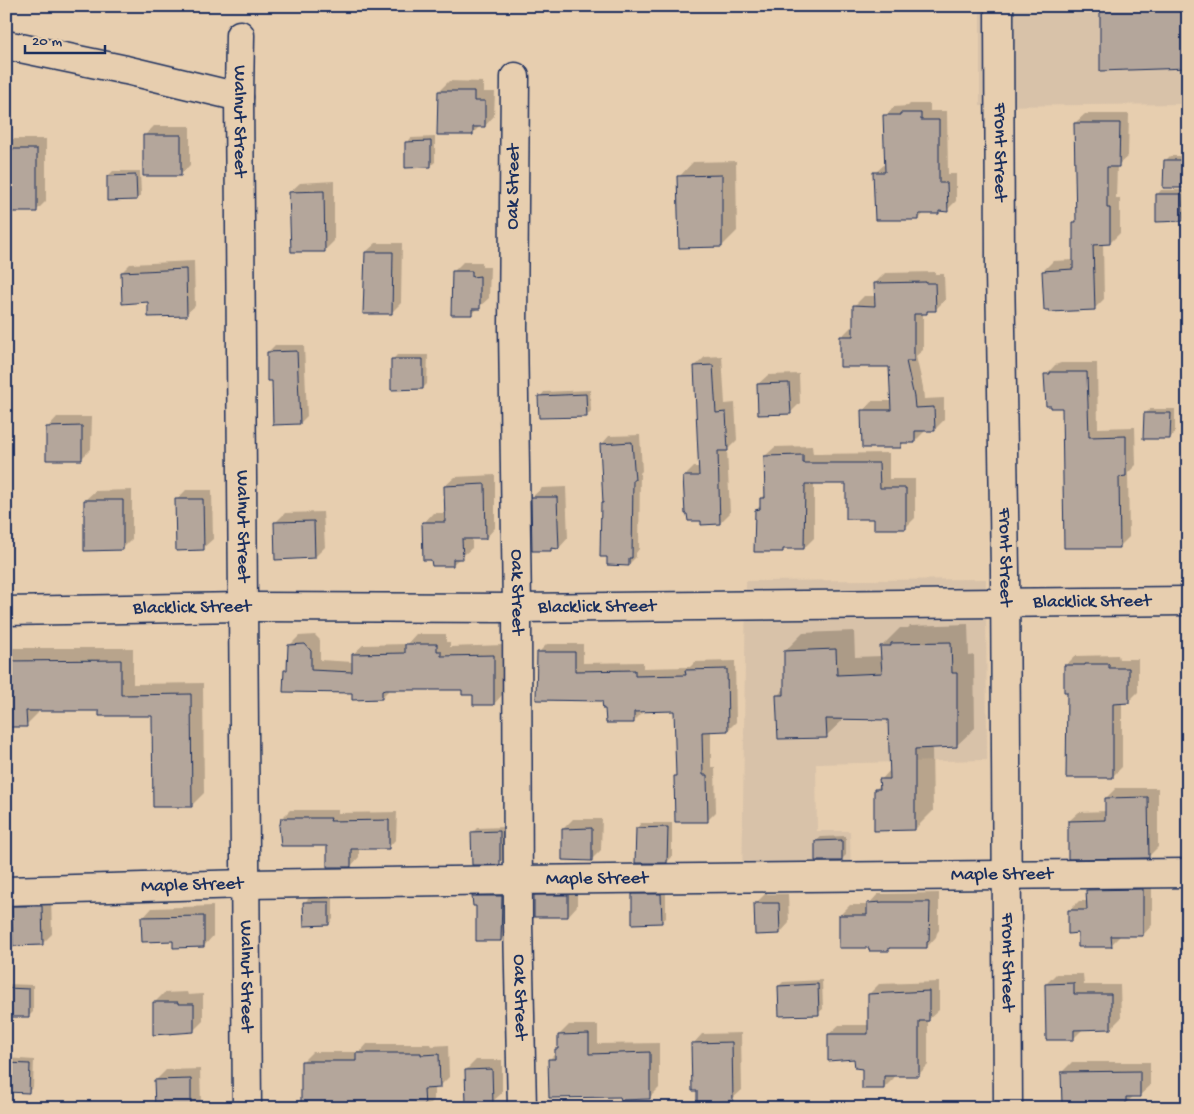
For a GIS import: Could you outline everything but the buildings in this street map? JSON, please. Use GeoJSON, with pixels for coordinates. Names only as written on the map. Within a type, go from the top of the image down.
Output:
{"type":"FeatureCollection","features":[{"type":"Feature","properties":{"kind":"street","name":"Front Street"},"geometry":{"type":"LineString","coordinates":[[998,6],[1005,603],[1008,1108]]}},
{"type":"Feature","properties":{"kind":"street","name":"Walnut Street"},"geometry":{"type":"LineString","coordinates":[[240,35],[247,1108]]}},
{"type":"Feature","properties":{"kind":"street"},"geometry":{"type":"LineString","coordinates":[[6,45],[133,71],[239,97]]}},
{"type":"Feature","properties":{"kind":"street","name":"Oak Street"},"geometry":{"type":"LineString","coordinates":[[516,77],[513,328],[517,608],[517,880],[522,1108]]}},
{"type":"Feature","properties":{"kind":"street","name":"Blacklick Street"},"geometry":{"type":"LineString","coordinates":[[6,611],[243,607],[517,608],[1188,601]]}},
{"type":"Feature","properties":{"kind":"street","name":"Maple Street"},"geometry":{"type":"LineString","coordinates":[[6,891],[246,884],[1188,873]]}},
{"type":"Feature","properties":{"kind":"shaded area"},"geometry":{"type":"Polygon","coordinates":[[[980,6],[1188,6],[1188,104],[980,106],[980,6]]]}},
{"type":"Feature","properties":{"kind":"shaded area"},"geometry":{"type":"Polygon","coordinates":[[[986,579],[987,760],[816,764],[817,831],[850,831],[851,884],[742,889],[746,581],[986,579]]]}}]}
